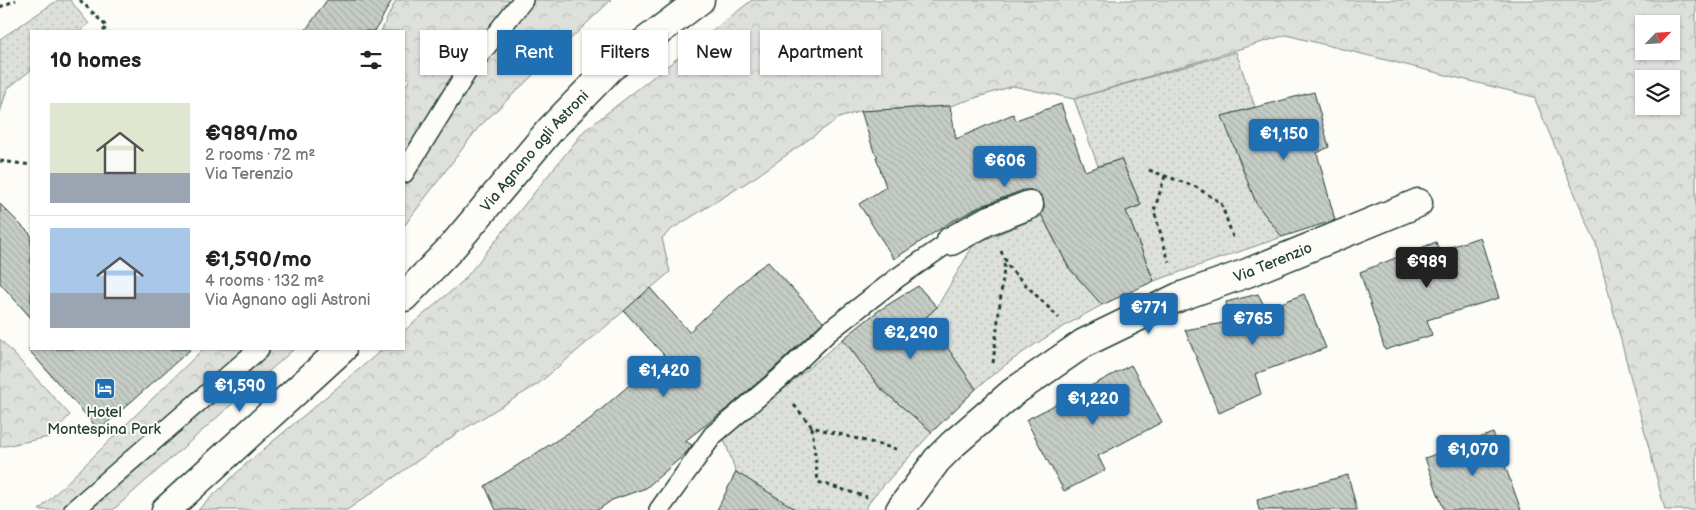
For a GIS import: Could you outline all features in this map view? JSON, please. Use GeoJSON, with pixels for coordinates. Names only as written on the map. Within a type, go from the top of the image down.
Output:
{"type":"FeatureCollection","features":[{"type":"Feature","properties":{"kind":"street","name":"Via Agnano agli Astroni"},"geometry":{"type":"LineString","coordinates":[[405,296],[452,247],[550,130],[610,68],[700,0]]}},
{"type":"Feature","properties":{"kind":"street","name":"Via Terenzio"},"geometry":{"type":"LineString","coordinates":[[902,508],[936,460],[1012,393],[1084,343],[1179,297],[1247,273],[1418,203]]}},
{"type":"Feature","properties":{"kind":"street"},"geometry":{"type":"LineString","coordinates":[[951,241],[987,221],[1029,205]]}},
{"type":"Feature","properties":{"kind":"street"},"geometry":{"type":"LineString","coordinates":[[166,510],[341,350]]}},
{"type":"Feature","properties":{"kind":"lane"},"geometry":{"type":"LineString","coordinates":[[405,171],[469,68],[523,0]]}},
{"type":"Feature","properties":{"kind":"lane"},"geometry":{"type":"LineString","coordinates":[[659,510],[713,435],[779,379],[828,332],[897,278],[951,241]]}},
{"type":"Feature","properties":{"kind":"lane"},"geometry":{"type":"LineString","coordinates":[[74,510],[258,350]]}},
{"type":"Feature","properties":{"kind":"path"},"geometry":{"type":"LineString","coordinates":[[0,7],[16,0]]}},
{"type":"Feature","properties":{"kind":"path"},"geometry":{"type":"LineString","coordinates":[[80,0],[107,28],[104,30]]}},
{"type":"Feature","properties":{"kind":"path"},"geometry":{"type":"LineString","coordinates":[[0,161],[30,165]]}},
{"type":"Feature","properties":{"kind":"path"},"geometry":{"type":"LineString","coordinates":[[1149,170],[1196,187],[1221,203],[1247,273]]}},
{"type":"Feature","properties":{"kind":"path"},"geometry":{"type":"LineString","coordinates":[[1165,176],[1154,211],[1179,297]]}},
{"type":"Feature","properties":{"kind":"path"},"geometry":{"type":"LineString","coordinates":[[987,221],[1010,269],[1084,343]]}},
{"type":"Feature","properties":{"kind":"path"},"geometry":{"type":"LineString","coordinates":[[1005,260],[991,376],[1012,393]]}},
{"type":"Feature","properties":{"kind":"path"},"geometry":{"type":"LineString","coordinates":[[779,379],[791,401],[812,427],[818,482],[902,508]]}},
{"type":"Feature","properties":{"kind":"path"},"geometry":{"type":"LineString","coordinates":[[812,427],[936,460]]}},
{"type":"Feature","properties":{"kind":"green space"},"geometry":{"type":"Polygon","coordinates":[[[58,0],[70,0],[89,24],[81,30],[30,30],[30,71],[7,89],[0,113],[0,39],[58,0]]]}},
{"type":"Feature","properties":{"kind":"green space"},"geometry":{"type":"Polygon","coordinates":[[[396,0],[611,0],[572,38],[572,30],[497,30],[497,75],[533,75],[478,128],[405,225],[405,87],[410,79],[405,76],[405,30],[381,30],[396,0]]]}},
{"type":"Feature","properties":{"kind":"green space"},"geometry":{"type":"Polygon","coordinates":[[[752,0],[1696,0],[1696,510],[1665,510],[1596,244],[1534,97],[1286,35],[1074,99],[1013,86],[950,106],[861,111],[839,118],[754,178],[672,229],[662,238],[670,272],[538,384],[456,434],[347,510],[198,510],[246,464],[382,350],[405,350],[405,330],[463,281],[584,131],[656,75],[668,75],[668,66],[678,58],[678,75],[750,75],[750,30],[714,30],[752,0]]]}},
{"type":"Feature","properties":{"kind":"green space"},"geometry":{"type":"Polygon","coordinates":[[[1236,52],[1255,107],[1223,116],[1282,237],[1154,281],[1126,211],[1141,205],[1121,159],[1098,166],[1074,99],[1236,52]]]}},
{"type":"Feature","properties":{"kind":"green space"},"geometry":{"type":"Polygon","coordinates":[[[1042,216],[1069,268],[1102,305],[1037,343],[976,389],[926,317],[937,307],[974,244],[1042,216]]]}},
{"type":"Feature","properties":{"kind":"green space"},"geometry":{"type":"Polygon","coordinates":[[[0,339],[70,415],[49,437],[0,447],[0,339]]]}},
{"type":"Feature","properties":{"kind":"green space"},"geometry":{"type":"Polygon","coordinates":[[[843,339],[880,388],[932,432],[872,498],[865,510],[775,510],[779,499],[736,472],[724,439],[843,339]]]}},
{"type":"Feature","properties":{"kind":"green space"},"geometry":{"type":"Polygon","coordinates":[[[202,350],[293,350],[113,510],[39,510],[202,350]]]}},
{"type":"Feature","properties":{"kind":"building"},"geometry":{"type":"Polygon","coordinates":[[[327,0],[392,0],[376,30],[306,30],[327,0]]]}},
{"type":"Feature","properties":{"kind":"building"},"geometry":{"type":"Polygon","coordinates":[[[1314,92],[1329,147],[1317,153],[1335,220],[1282,237],[1256,203],[1222,116],[1314,92]]]}},
{"type":"Feature","properties":{"kind":"building"},"geometry":{"type":"Polygon","coordinates":[[[1061,104],[1085,171],[1121,159],[1141,205],[1126,211],[1154,281],[1102,305],[1069,268],[1041,214],[1044,207],[1043,199],[1038,193],[1031,190],[1023,190],[979,207],[949,223],[894,259],[859,204],[886,187],[876,157],[878,156],[874,152],[861,111],[950,106],[956,139],[1013,114],[1016,120],[1061,104]]]}},
{"type":"Feature","properties":{"kind":"building"},"geometry":{"type":"Polygon","coordinates":[[[0,204],[30,234],[30,317],[0,283],[0,204]]]}},
{"type":"Feature","properties":{"kind":"building"},"geometry":{"type":"Polygon","coordinates":[[[1480,237],[1499,298],[1427,320],[1432,335],[1385,350],[1360,272],[1436,242],[1439,251],[1480,237]]]}},
{"type":"Feature","properties":{"kind":"building"},"geometry":{"type":"Polygon","coordinates":[[[768,262],[823,322],[771,371],[685,441],[692,445],[685,454],[646,488],[612,500],[598,510],[496,510],[485,486],[590,419],[664,355],[624,311],[650,288],[689,332],[755,271],[768,262]]]}},
{"type":"Feature","properties":{"kind":"building"},"geometry":{"type":"Polygon","coordinates":[[[918,286],[937,307],[926,317],[976,389],[932,432],[880,388],[843,339],[878,311],[918,286]]]}},
{"type":"Feature","properties":{"kind":"building"},"geometry":{"type":"Polygon","coordinates":[[[1258,294],[1266,309],[1304,294],[1326,348],[1255,374],[1261,394],[1219,413],[1185,330],[1229,322],[1226,302],[1258,294]]]}},
{"type":"Feature","properties":{"kind":"building","name":"Hotel Montespina Park"},"geometry":{"type":"Polygon","coordinates":[[[28,349],[190,350],[99,430],[28,349]]]}},
{"type":"Feature","properties":{"kind":"building"},"geometry":{"type":"Polygon","coordinates":[[[1131,365],[1162,422],[1098,456],[1105,470],[1064,491],[1026,420],[1131,365]]]}},
{"type":"Feature","properties":{"kind":"building"},"geometry":{"type":"Polygon","coordinates":[[[1493,433],[1521,510],[1444,510],[1425,458],[1493,433]]]}},
{"type":"Feature","properties":{"kind":"building"},"geometry":{"type":"Polygon","coordinates":[[[736,472],[797,510],[717,510],[736,472]]]}},
{"type":"Feature","properties":{"kind":"building"},"geometry":{"type":"Polygon","coordinates":[[[1348,475],[1357,510],[1259,510],[1257,500],[1348,475]]]}},
{"type":"Feature","properties":{"kind":"place","name":"Hotel Montespina Park"},"geometry":{"type":"Point","coordinates":[104,389]}}]}
